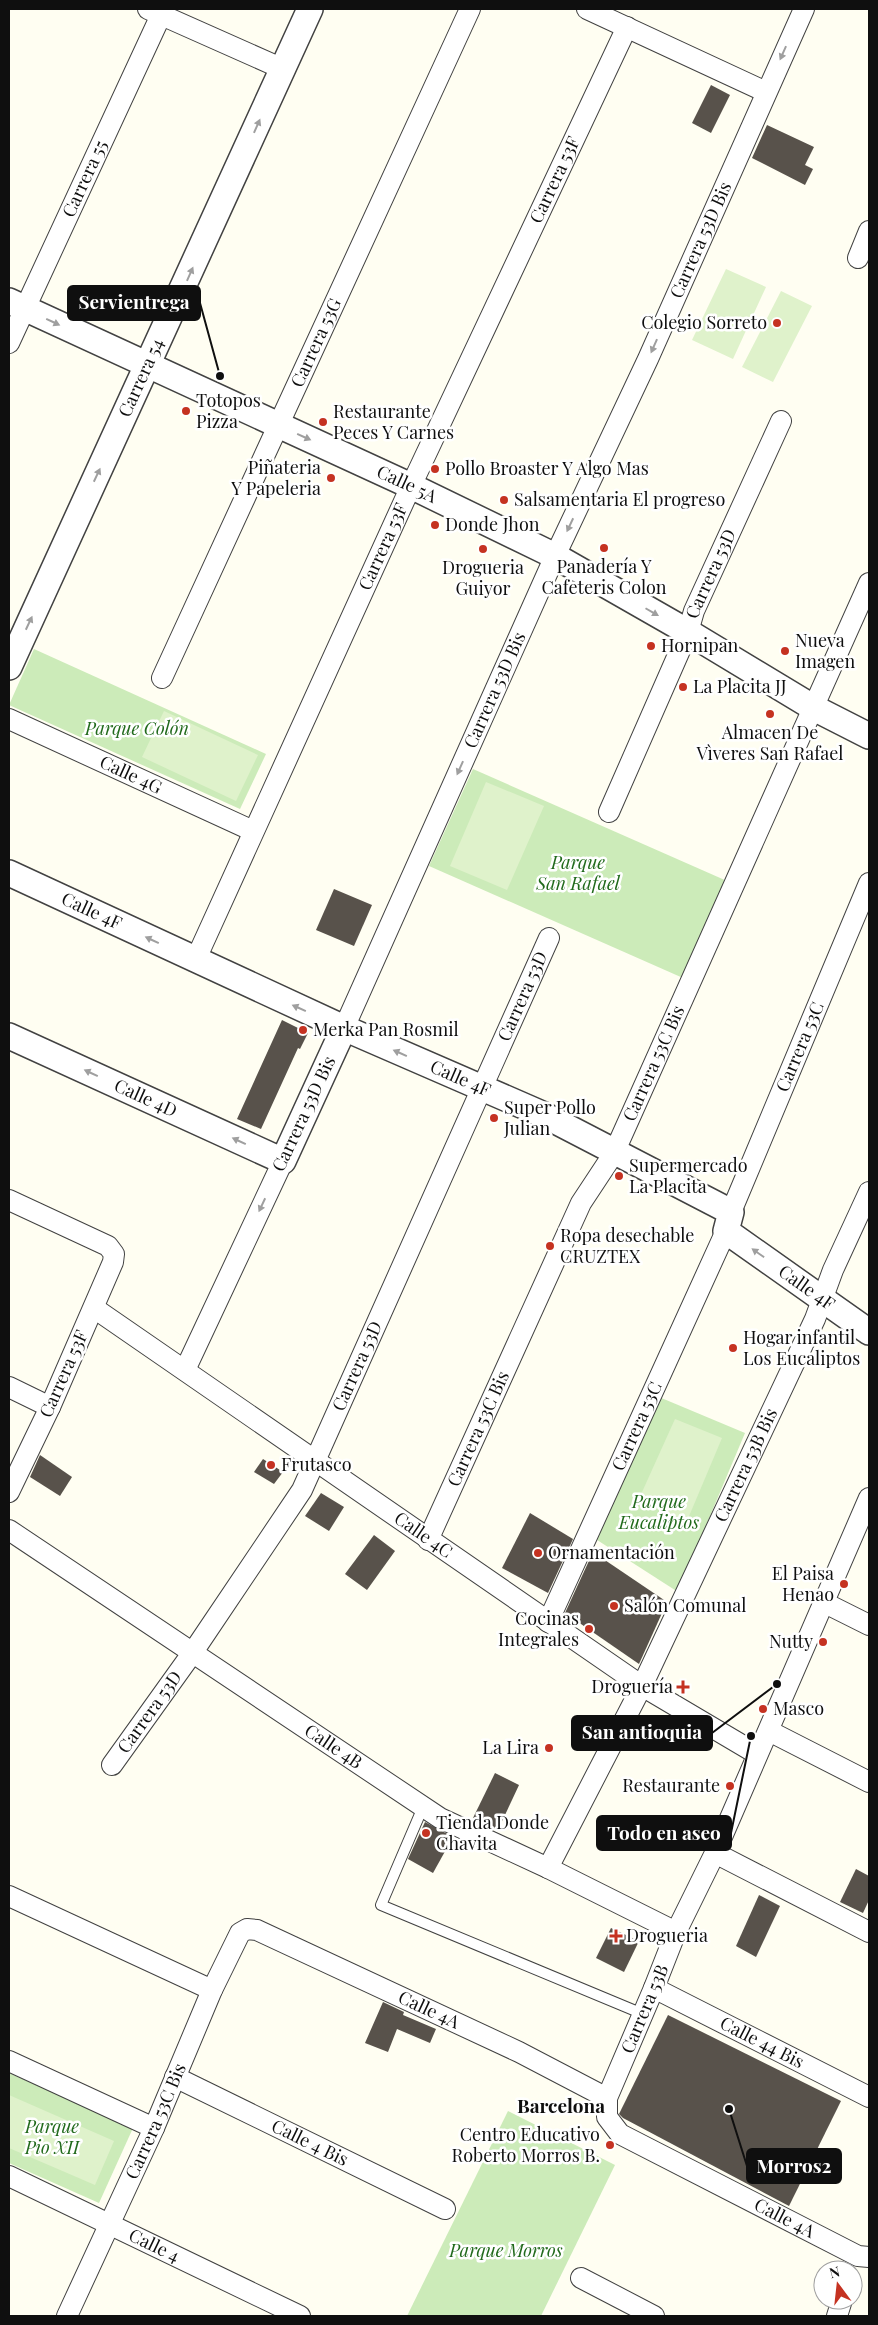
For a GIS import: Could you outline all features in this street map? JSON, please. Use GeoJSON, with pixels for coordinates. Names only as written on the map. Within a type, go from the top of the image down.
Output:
{"type":"FeatureCollection","features":[{"type":"Feature","properties":{"kind":"street","name":"Carrera 54"},"geometry":{"type":"LineString","coordinates":[[9,667],[310,9]]}},
{"type":"Feature","properties":{"kind":"street","name":"Carrera 53G"},"geometry":{"type":"LineString","coordinates":[[162,678],[470,9]]}},
{"type":"Feature","properties":{"kind":"street"},"geometry":{"type":"LineString","coordinates":[[587,9],[766,92]]}},
{"type":"Feature","properties":{"kind":"street","name":"Carrera 53D Bis"},"geometry":{"type":"LineString","coordinates":[[185,1370],[344,1028],[556,556],[648,359],[804,9]]}},
{"type":"Feature","properties":{"kind":"street"},"geometry":{"type":"LineString","coordinates":[[155,12],[283,69]]}},
{"type":"Feature","properties":{"kind":"street","name":"Carrera 55"},"geometry":{"type":"LineString","coordinates":[[9,343],[17,305],[155,12]]}},
{"type":"Feature","properties":{"kind":"street","name":"Carrera 53F"},"geometry":{"type":"LineString","coordinates":[[195,961],[411,486],[627,27]]}},
{"type":"Feature","properties":{"kind":"street"},"geometry":{"type":"LineString","coordinates":[[858,258],[869,231]]}},
{"type":"Feature","properties":{"kind":"street","name":"Calle 5A"},"geometry":{"type":"LineString","coordinates":[[17,305],[411,486],[556,556],[688,632],[814,708],[869,736]]}},
{"type":"Feature","properties":{"kind":"street","name":"Carrera 53D"},"geometry":{"type":"LineString","coordinates":[[609,812],[688,632],[694,611],[781,421]]}},
{"type":"Feature","properties":{"kind":"street","name":"Carrera 53C Bis"},"geometry":{"type":"LineString","coordinates":[[428,1540],[580,1203],[614,1153],[869,583]]}},
{"type":"Feature","properties":{"kind":"street","name":"Calle 4G"},"geometry":{"type":"LineString","coordinates":[[9,719],[253,830]]}},
{"type":"Feature","properties":{"kind":"street","name":"Calle 4F"},"geometry":{"type":"LineString","coordinates":[[9,873],[195,961],[581,1133],[728,1221],[822,1299],[869,1332]]}},
{"type":"Feature","properties":{"kind":"street","name":"Carrera 53C"},"geometry":{"type":"LineString","coordinates":[[548,1622],[728,1221],[869,883]]}},
{"type":"Feature","properties":{"kind":"street","name":"Carrera 53D"},"geometry":{"type":"LineString","coordinates":[[112,1765],[193,1652],[302,1490],[549,938]]}},
{"type":"Feature","properties":{"kind":"street","name":"Calle 4D"},"geometry":{"type":"LineString","coordinates":[[9,1036],[283,1161]]}},
{"type":"Feature","properties":{"kind":"street","name":"Carrera 53B Bis"},"geometry":{"type":"LineString","coordinates":[[548,1868],[642,1686],[806,1337],[833,1270],[869,1192]]}},
{"type":"Feature","properties":{"kind":"street","name":"Carrera 53F"},"geometry":{"type":"LineString","coordinates":[[9,1200],[108,1246],[114,1254],[113,1262],[94,1308],[50,1407],[9,1492]]}},
{"type":"Feature","properties":{"kind":"street","name":"Calle 4C"},"geometry":{"type":"LineString","coordinates":[[94,1308],[642,1686],[757,1754]]}},
{"type":"Feature","properties":{"kind":"street"},"geometry":{"type":"LineString","coordinates":[[9,1387],[50,1407]]}},
{"type":"Feature","properties":{"kind":"street","name":"Carrera 53B"},"geometry":{"type":"LineString","coordinates":[[607,2098],[676,1932],[715,1853],[869,1498]]}},
{"type":"Feature","properties":{"kind":"street","name":"Calle 4B"},"geometry":{"type":"LineString","coordinates":[[9,1530],[440,1818],[548,1868],[676,1932]]}},
{"type":"Feature","properties":{"kind":"street"},"geometry":{"type":"LineString","coordinates":[[823,1602],[869,1625]]}},
{"type":"Feature","properties":{"kind":"street"},"geometry":{"type":"LineString","coordinates":[[769,1731],[869,1782]]}},
{"type":"Feature","properties":{"kind":"street"},"geometry":{"type":"LineString","coordinates":[[715,1853],[869,1932]]}},
{"type":"Feature","properties":{"kind":"street"},"geometry":{"type":"LineString","coordinates":[[9,1896],[212,1990]]}},
{"type":"Feature","properties":{"kind":"street","name":"Carrera 53C Bis"},"geometry":{"type":"LineString","coordinates":[[67,2316],[154,2128],[212,1990],[240,1933],[247,1929]]}},
{"type":"Feature","properties":{"kind":"street","name":"Calle 4A"},"geometry":{"type":"LineString","coordinates":[[247,1929],[257,1930],[519,2052],[607,2098],[607,2117],[620,2134],[858,2260]]}},
{"type":"Feature","properties":{"kind":"street","name":"Calle 44 Bis"},"geometry":{"type":"LineString","coordinates":[[654,1988],[869,2097]]}},
{"type":"Feature","properties":{"kind":"street"},"geometry":{"type":"LineString","coordinates":[[9,2061],[154,2128]]}},
{"type":"Feature","properties":{"kind":"street","name":"Calle 4 Bis"},"geometry":{"type":"LineString","coordinates":[[175,2077],[445,2209]]}},
{"type":"Feature","properties":{"kind":"street","name":"Calle 4"},"geometry":{"type":"LineString","coordinates":[[9,2176],[300,2316]]}},
{"type":"Feature","properties":{"kind":"street"},"geometry":{"type":"LineString","coordinates":[[581,2278],[654,2316]]}},
{"type":"Feature","properties":{"kind":"lane"},"geometry":{"type":"LineString","coordinates":[[423,1807],[381,1905],[643,2014]]}},
{"type":"Feature","properties":{"kind":"green space"},"geometry":{"type":"Polygon","coordinates":[[[726,269],[766,287],[733,359],[692,340],[726,269]]]}},
{"type":"Feature","properties":{"kind":"green space"},"geometry":{"type":"Polygon","coordinates":[[[781,291],[812,306],[773,382],[742,367],[781,291]]]}},
{"type":"Feature","properties":{"kind":"green space","name":"Parque Colón"},"geometry":{"type":"Polygon","coordinates":[[[34,649],[266,754],[240,809],[9,705],[34,649]]]}},
{"type":"Feature","properties":{"kind":"green space"},"geometry":{"type":"Polygon","coordinates":[[[164,711],[258,755],[236,801],[142,757],[164,711]]]}},
{"type":"Feature","properties":{"kind":"green space","name":"Parque San Rafael"},"geometry":{"type":"Polygon","coordinates":[[[473,769],[727,881],[683,978],[429,866],[473,769]]]}},
{"type":"Feature","properties":{"kind":"green space"},"geometry":{"type":"Polygon","coordinates":[[[486,782],[544,806],[507,890],[450,866],[486,782]]]}},
{"type":"Feature","properties":{"kind":"green space","name":"Parque Eucaliptos"},"geometry":{"type":"Polygon","coordinates":[[[659,1397],[745,1433],[678,1592],[594,1538],[659,1397]]]}},
{"type":"Feature","properties":{"kind":"green space"},"geometry":{"type":"Polygon","coordinates":[[[675,1419],[722,1438],[687,1521],[638,1501],[675,1419]]]}},
{"type":"Feature","properties":{"kind":"green space","name":"Parque Pio XII"},"geometry":{"type":"Polygon","coordinates":[[[9,2073],[133,2128],[99,2203],[9,2163],[9,2073]]]}},
{"type":"Feature","properties":{"kind":"green space"},"geometry":{"type":"Polygon","coordinates":[[[9,2095],[114,2141],[95,2185],[9,2148],[9,2095]]]}},
{"type":"Feature","properties":{"kind":"green space","name":"Parque Morros"},"geometry":{"type":"Polygon","coordinates":[[[508,2111],[615,2165],[541,2316],[407,2316],[508,2111]]]}},
{"type":"Feature","properties":{"kind":"building"},"geometry":{"type":"Polygon","coordinates":[[[711,85],[730,95],[711,133],[692,123],[711,85]]]}},
{"type":"Feature","properties":{"kind":"building"},"geometry":{"type":"Polygon","coordinates":[[[767,125],[814,147],[805,165],[813,169],[805,185],[752,158],[767,125]]]}},
{"type":"Feature","properties":{"kind":"building"},"geometry":{"type":"Polygon","coordinates":[[[334,889],[372,905],[354,946],[316,930],[334,889]]]}},
{"type":"Feature","properties":{"kind":"building"},"geometry":{"type":"Polygon","coordinates":[[[282,1020],[308,1033],[300,1049],[298,1048],[261,1129],[237,1119],[282,1020]]]}},
{"type":"Feature","properties":{"kind":"building"},"geometry":{"type":"Polygon","coordinates":[[[40,1455],[72,1477],[60,1496],[30,1477],[40,1455]]]}},
{"type":"Feature","properties":{"kind":"building"},"geometry":{"type":"Polygon","coordinates":[[[263,1459],[283,1472],[274,1484],[254,1472],[263,1459]]]}},
{"type":"Feature","properties":{"kind":"building"},"geometry":{"type":"Polygon","coordinates":[[[321,1493],[344,1507],[329,1531],[305,1516],[321,1493]]]}},
{"type":"Feature","properties":{"kind":"building","name":"Ornamentación"},"geometry":{"type":"Polygon","coordinates":[[[530,1513],[573,1539],[548,1593],[502,1568],[530,1513]]]}},
{"type":"Feature","properties":{"kind":"building"},"geometry":{"type":"Polygon","coordinates":[[[374,1535],[395,1551],[367,1590],[345,1574],[374,1535]]]}},
{"type":"Feature","properties":{"kind":"building","name":"Salón Comunal"},"geometry":{"type":"Polygon","coordinates":[[[593,1552],[667,1602],[639,1664],[565,1613],[593,1552]]]}},
{"type":"Feature","properties":{"kind":"building"},"geometry":{"type":"Polygon","coordinates":[[[495,1773],[519,1785],[498,1830],[473,1818],[495,1773]]]}},
{"type":"Feature","properties":{"kind":"building"},"geometry":{"type":"Polygon","coordinates":[[[425,1822],[453,1837],[433,1873],[408,1859],[425,1822]]]}},
{"type":"Feature","properties":{"kind":"building"},"geometry":{"type":"Polygon","coordinates":[[[856,1869],[869,1876],[869,1900],[863,1913],[840,1902],[856,1869]]]}},
{"type":"Feature","properties":{"kind":"building"},"geometry":{"type":"Polygon","coordinates":[[[759,1895],[780,1906],[756,1957],[736,1946],[759,1895]]]}},
{"type":"Feature","properties":{"kind":"building"},"geometry":{"type":"Polygon","coordinates":[[[611,1928],[639,1941],[624,1972],[596,1958],[611,1928]]]}},
{"type":"Feature","properties":{"kind":"building"},"geometry":{"type":"Polygon","coordinates":[[[383,2002],[404,2012],[403,2015],[436,2029],[430,2043],[397,2029],[388,2052],[365,2043],[383,2002]]]}},
{"type":"Feature","properties":{"kind":"building"},"geometry":{"type":"Polygon","coordinates":[[[668,2015],[841,2101],[789,2206],[623,2118],[619,2114],[668,2015]]]}},
{"type":"Feature","properties":{"kind":"place","name":"Colegio Sorreto"},"geometry":{"type":"Point","coordinates":[777,323]}},
{"type":"Feature","properties":{"kind":"place","name":"Servientrega"},"geometry":{"type":"Point","coordinates":[220,376]}},
{"type":"Feature","properties":{"kind":"place","name":"Totopos Pizza"},"geometry":{"type":"Point","coordinates":[186,411]}},
{"type":"Feature","properties":{"kind":"place","name":"Restaurante Peces Y Carnes"},"geometry":{"type":"Point","coordinates":[323,422]}},
{"type":"Feature","properties":{"kind":"place","name":"Pollo Broaster Y Algo Mas"},"geometry":{"type":"Point","coordinates":[435,469]}},
{"type":"Feature","properties":{"kind":"place","name":"Piñateria Y Papeleria"},"geometry":{"type":"Point","coordinates":[331,478]}},
{"type":"Feature","properties":{"kind":"place","name":"Salsamentaria El progreso"},"geometry":{"type":"Point","coordinates":[504,500]}},
{"type":"Feature","properties":{"kind":"place","name":"Donde Jhon"},"geometry":{"type":"Point","coordinates":[435,525]}},
{"type":"Feature","properties":{"kind":"place","name":"Panadería Y Cafeteris Colon"},"geometry":{"type":"Point","coordinates":[604,548]}},
{"type":"Feature","properties":{"kind":"place","name":"Drogueria Guiyor"},"geometry":{"type":"Point","coordinates":[483,549]}},
{"type":"Feature","properties":{"kind":"place","name":"Hornipan"},"geometry":{"type":"Point","coordinates":[651,646]}},
{"type":"Feature","properties":{"kind":"place","name":"Nueva Imagen"},"geometry":{"type":"Point","coordinates":[785,651]}},
{"type":"Feature","properties":{"kind":"place","name":"La Placita JJ"},"geometry":{"type":"Point","coordinates":[683,687]}},
{"type":"Feature","properties":{"kind":"place","name":"Almacen De Vìveres San Rafael"},"geometry":{"type":"Point","coordinates":[770,714]}},
{"type":"Feature","properties":{"kind":"place","name":"Merka Pan Rosmil"},"geometry":{"type":"Point","coordinates":[303,1030]}},
{"type":"Feature","properties":{"kind":"place","name":"Super Pollo Julian"},"geometry":{"type":"Point","coordinates":[494,1118]}},
{"type":"Feature","properties":{"kind":"place","name":"Supermercado La Placita"},"geometry":{"type":"Point","coordinates":[619,1176]}},
{"type":"Feature","properties":{"kind":"place","name":"Ropa desechable CRUZTEX"},"geometry":{"type":"Point","coordinates":[550,1246]}},
{"type":"Feature","properties":{"kind":"place","name":"Hogar infantil Los Eucaliptos"},"geometry":{"type":"Point","coordinates":[733,1348]}},
{"type":"Feature","properties":{"kind":"place","name":"Frutasco"},"geometry":{"type":"Point","coordinates":[271,1465]}},
{"type":"Feature","properties":{"kind":"place","name":"Ornamentación"},"geometry":{"type":"Point","coordinates":[538,1553]}},
{"type":"Feature","properties":{"kind":"place","name":"El Paisa Henao"},"geometry":{"type":"Point","coordinates":[844,1584]}},
{"type":"Feature","properties":{"kind":"place","name":"Salón Comunal"},"geometry":{"type":"Point","coordinates":[614,1606]}},
{"type":"Feature","properties":{"kind":"place","name":"Cocinas Integrales"},"geometry":{"type":"Point","coordinates":[589,1629]}},
{"type":"Feature","properties":{"kind":"place","name":"Nutty"},"geometry":{"type":"Point","coordinates":[823,1642]}},
{"type":"Feature","properties":{"kind":"place","name":"San antioquia"},"geometry":{"type":"Point","coordinates":[777,1684]}},
{"type":"Feature","properties":{"kind":"place","name":"Droguería"},"geometry":{"type":"Point","coordinates":[683,1687]}},
{"type":"Feature","properties":{"kind":"place","name":"Masco"},"geometry":{"type":"Point","coordinates":[763,1709]}},
{"type":"Feature","properties":{"kind":"place","name":"Todo en aseo"},"geometry":{"type":"Point","coordinates":[751,1736]}},
{"type":"Feature","properties":{"kind":"place","name":"La Lira"},"geometry":{"type":"Point","coordinates":[549,1748]}},
{"type":"Feature","properties":{"kind":"place","name":"Restaurante"},"geometry":{"type":"Point","coordinates":[730,1786]}},
{"type":"Feature","properties":{"kind":"place","name":"Tienda Donde Chavita"},"geometry":{"type":"Point","coordinates":[426,1833]}},
{"type":"Feature","properties":{"kind":"place","name":"Drogueria"},"geometry":{"type":"Point","coordinates":[616,1936]}},
{"type":"Feature","properties":{"kind":"place","name":"Morros2"},"geometry":{"type":"Point","coordinates":[729,2109]}},
{"type":"Feature","properties":{"kind":"place","name":"Centro Educativo Roberto Morros B."},"geometry":{"type":"Point","coordinates":[610,2145]}},
{"type":"Feature","properties":{"kind":"district","name":"Barcelona"},"geometry":{"type":"Point","coordinates":[561,2106]}}]}
